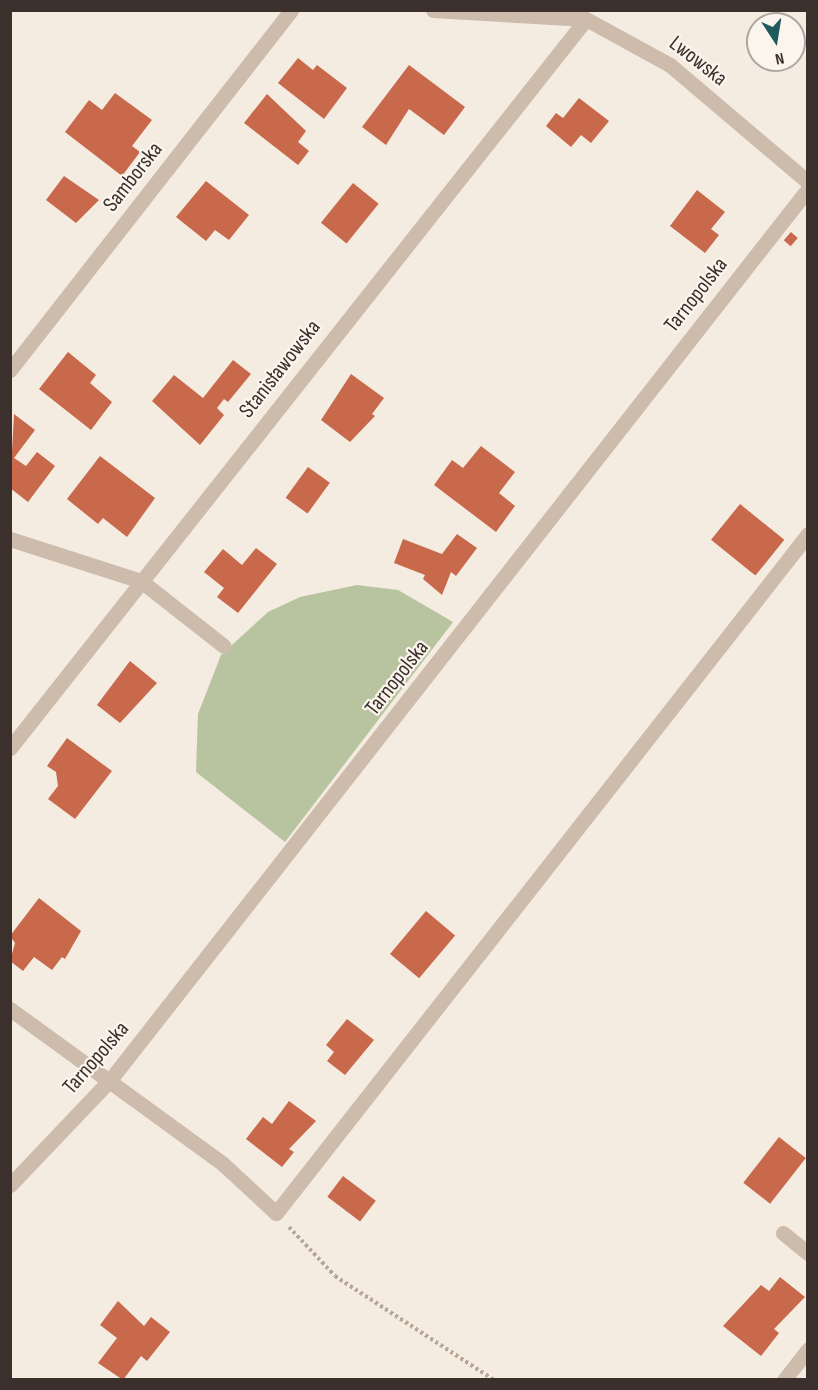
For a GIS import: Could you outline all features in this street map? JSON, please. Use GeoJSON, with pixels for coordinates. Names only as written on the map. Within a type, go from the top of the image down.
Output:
{"type":"FeatureCollection","features":[{"type":"Feature","properties":{"kind":"street","name":"Samborska"},"geometry":{"type":"LineString","coordinates":[[10,370],[291,10]]}},
{"type":"Feature","properties":{"kind":"street","name":"Lwowska"},"geometry":{"type":"LineString","coordinates":[[433,10],[586,19],[670,65],[807,182]]}},
{"type":"Feature","properties":{"kind":"street","name":"Stanisławowska"},"geometry":{"type":"LineString","coordinates":[[10,748],[586,19]]}},
{"type":"Feature","properties":{"kind":"street","name":"Tarnopolska"},"geometry":{"type":"LineString","coordinates":[[10,1185],[110,1080],[807,189]]}},
{"type":"Feature","properties":{"kind":"street"},"geometry":{"type":"LineString","coordinates":[[10,1009],[223,1164],[276,1213],[807,534]]}},
{"type":"Feature","properties":{"kind":"street"},"geometry":{"type":"LineString","coordinates":[[10,539],[141,581],[224,646]]}},
{"type":"Feature","properties":{"kind":"street"},"geometry":{"type":"LineString","coordinates":[[783,1233],[807,1253]]}},
{"type":"Feature","properties":{"kind":"street"},"geometry":{"type":"LineString","coordinates":[[784,1380],[807,1349]]}},
{"type":"Feature","properties":{"kind":"path"},"geometry":{"type":"LineString","coordinates":[[276,1213],[335,1276],[494,1380]]}},
{"type":"Feature","properties":{"kind":"green space"},"geometry":{"type":"Polygon","coordinates":[[[357,585],[398,590],[453,622],[285,842],[196,772],[198,714],[221,655],[268,612],[300,597],[357,585]]]}},
{"type":"Feature","properties":{"kind":"building"},"geometry":{"type":"Polygon","coordinates":[[[298,58],[313,70],[317,65],[347,88],[324,119],[278,83],[298,58]]]}},
{"type":"Feature","properties":{"kind":"building"},"geometry":{"type":"Polygon","coordinates":[[[409,65],[465,107],[444,135],[409,109],[386,145],[362,127],[409,65]]]}},
{"type":"Feature","properties":{"kind":"building"},"geometry":{"type":"Polygon","coordinates":[[[115,93],[152,120],[132,146],[140,152],[122,176],[65,132],[89,100],[102,110],[115,93]]]}},
{"type":"Feature","properties":{"kind":"building"},"geometry":{"type":"Polygon","coordinates":[[[267,94],[306,131],[298,142],[309,151],[298,165],[244,123],[267,94]]]}},
{"type":"Feature","properties":{"kind":"building"},"geometry":{"type":"Polygon","coordinates":[[[579,98],[609,121],[591,143],[581,135],[571,147],[546,126],[556,113],[563,118],[579,98]]]}},
{"type":"Feature","properties":{"kind":"building"},"geometry":{"type":"Polygon","coordinates":[[[64,176],[99,200],[76,223],[46,200],[64,176]]]}},
{"type":"Feature","properties":{"kind":"building"},"geometry":{"type":"Polygon","coordinates":[[[206,181],[249,215],[229,240],[215,230],[206,241],[176,217],[206,181]]]}},
{"type":"Feature","properties":{"kind":"building"},"geometry":{"type":"Polygon","coordinates":[[[353,183],[379,204],[347,243],[321,223],[353,183]]]}},
{"type":"Feature","properties":{"kind":"building"},"geometry":{"type":"Polygon","coordinates":[[[697,190],[725,212],[711,229],[719,235],[705,253],[670,226],[697,190]]]}},
{"type":"Feature","properties":{"kind":"building"},"geometry":{"type":"Polygon","coordinates":[[[791,232],[798,238],[791,246],[784,240],[791,232]]]}},
{"type":"Feature","properties":{"kind":"building"},"geometry":{"type":"Polygon","coordinates":[[[68,352],[96,375],[90,383],[112,402],[91,430],[39,389],[68,352]]]}},
{"type":"Feature","properties":{"kind":"building"},"geometry":{"type":"Polygon","coordinates":[[[233,360],[251,374],[228,402],[224,399],[217,408],[224,415],[200,445],[152,401],[174,375],[203,398],[233,360]]]}},
{"type":"Feature","properties":{"kind":"building"},"geometry":{"type":"Polygon","coordinates":[[[351,374],[384,398],[372,414],[375,416],[350,442],[321,420],[351,374]]]}},
{"type":"Feature","properties":{"kind":"building"},"geometry":{"type":"Polygon","coordinates":[[[14,414],[35,430],[14,458],[26,466],[37,452],[55,466],[28,502],[10,488],[14,414]]]}},
{"type":"Feature","properties":{"kind":"building"},"geometry":{"type":"Polygon","coordinates":[[[481,446],[515,472],[499,493],[515,506],[496,532],[434,485],[452,460],[463,468],[481,446]]]}},
{"type":"Feature","properties":{"kind":"building"},"geometry":{"type":"Polygon","coordinates":[[[100,456],[155,498],[127,537],[103,518],[98,524],[67,499],[100,456]]]}},
{"type":"Feature","properties":{"kind":"building"},"geometry":{"type":"Polygon","coordinates":[[[308,467],[330,483],[308,514],[286,498],[308,467]]]}},
{"type":"Feature","properties":{"kind":"building"},"geometry":{"type":"Polygon","coordinates":[[[740,504],[784,540],[755,576],[711,540],[740,504]]]}},
{"type":"Feature","properties":{"kind":"building"},"geometry":{"type":"Polygon","coordinates":[[[457,534],[477,548],[456,576],[451,572],[442,595],[423,579],[425,575],[394,563],[403,539],[442,554],[457,534]]]}},
{"type":"Feature","properties":{"kind":"building"},"geometry":{"type":"Polygon","coordinates":[[[256,548],[277,564],[238,613],[217,597],[224,588],[204,572],[223,549],[242,565],[256,548]]]}},
{"type":"Feature","properties":{"kind":"building"},"geometry":{"type":"Polygon","coordinates":[[[130,661],[157,683],[120,723],[97,705],[130,661]]]}},
{"type":"Feature","properties":{"kind":"building"},"geometry":{"type":"Polygon","coordinates":[[[67,738],[112,771],[75,819],[48,799],[58,786],[56,772],[47,766],[67,738]]]}},
{"type":"Feature","properties":{"kind":"building"},"geometry":{"type":"Polygon","coordinates":[[[39,898],[81,931],[65,959],[62,957],[52,970],[34,957],[23,971],[10,961],[15,943],[10,936],[39,898]]]}},
{"type":"Feature","properties":{"kind":"building"},"geometry":{"type":"Polygon","coordinates":[[[426,911],[455,935],[419,978],[390,954],[426,911]]]}},
{"type":"Feature","properties":{"kind":"building"},"geometry":{"type":"Polygon","coordinates":[[[347,1019],[374,1040],[345,1075],[327,1061],[334,1052],[326,1045],[347,1019]]]}},
{"type":"Feature","properties":{"kind":"building"},"geometry":{"type":"Polygon","coordinates":[[[289,1101],[316,1121],[289,1149],[294,1152],[282,1167],[246,1139],[263,1117],[272,1124],[289,1101]]]}},
{"type":"Feature","properties":{"kind":"building"},"geometry":{"type":"Polygon","coordinates":[[[779,1137],[806,1158],[770,1204],[743,1183],[779,1137]]]}},
{"type":"Feature","properties":{"kind":"building"},"geometry":{"type":"Polygon","coordinates":[[[343,1176],[376,1201],[360,1221],[327,1197],[343,1176]]]}},
{"type":"Feature","properties":{"kind":"building"},"geometry":{"type":"Polygon","coordinates":[[[780,1277],[805,1297],[774,1329],[779,1333],[761,1356],[723,1326],[761,1285],[769,1291],[780,1277]]]}},
{"type":"Feature","properties":{"kind":"building"},"geometry":{"type":"Polygon","coordinates":[[[118,1301],[144,1326],[151,1317],[170,1332],[147,1361],[141,1356],[123,1380],[98,1363],[117,1338],[100,1325],[118,1301]]]}}]}
